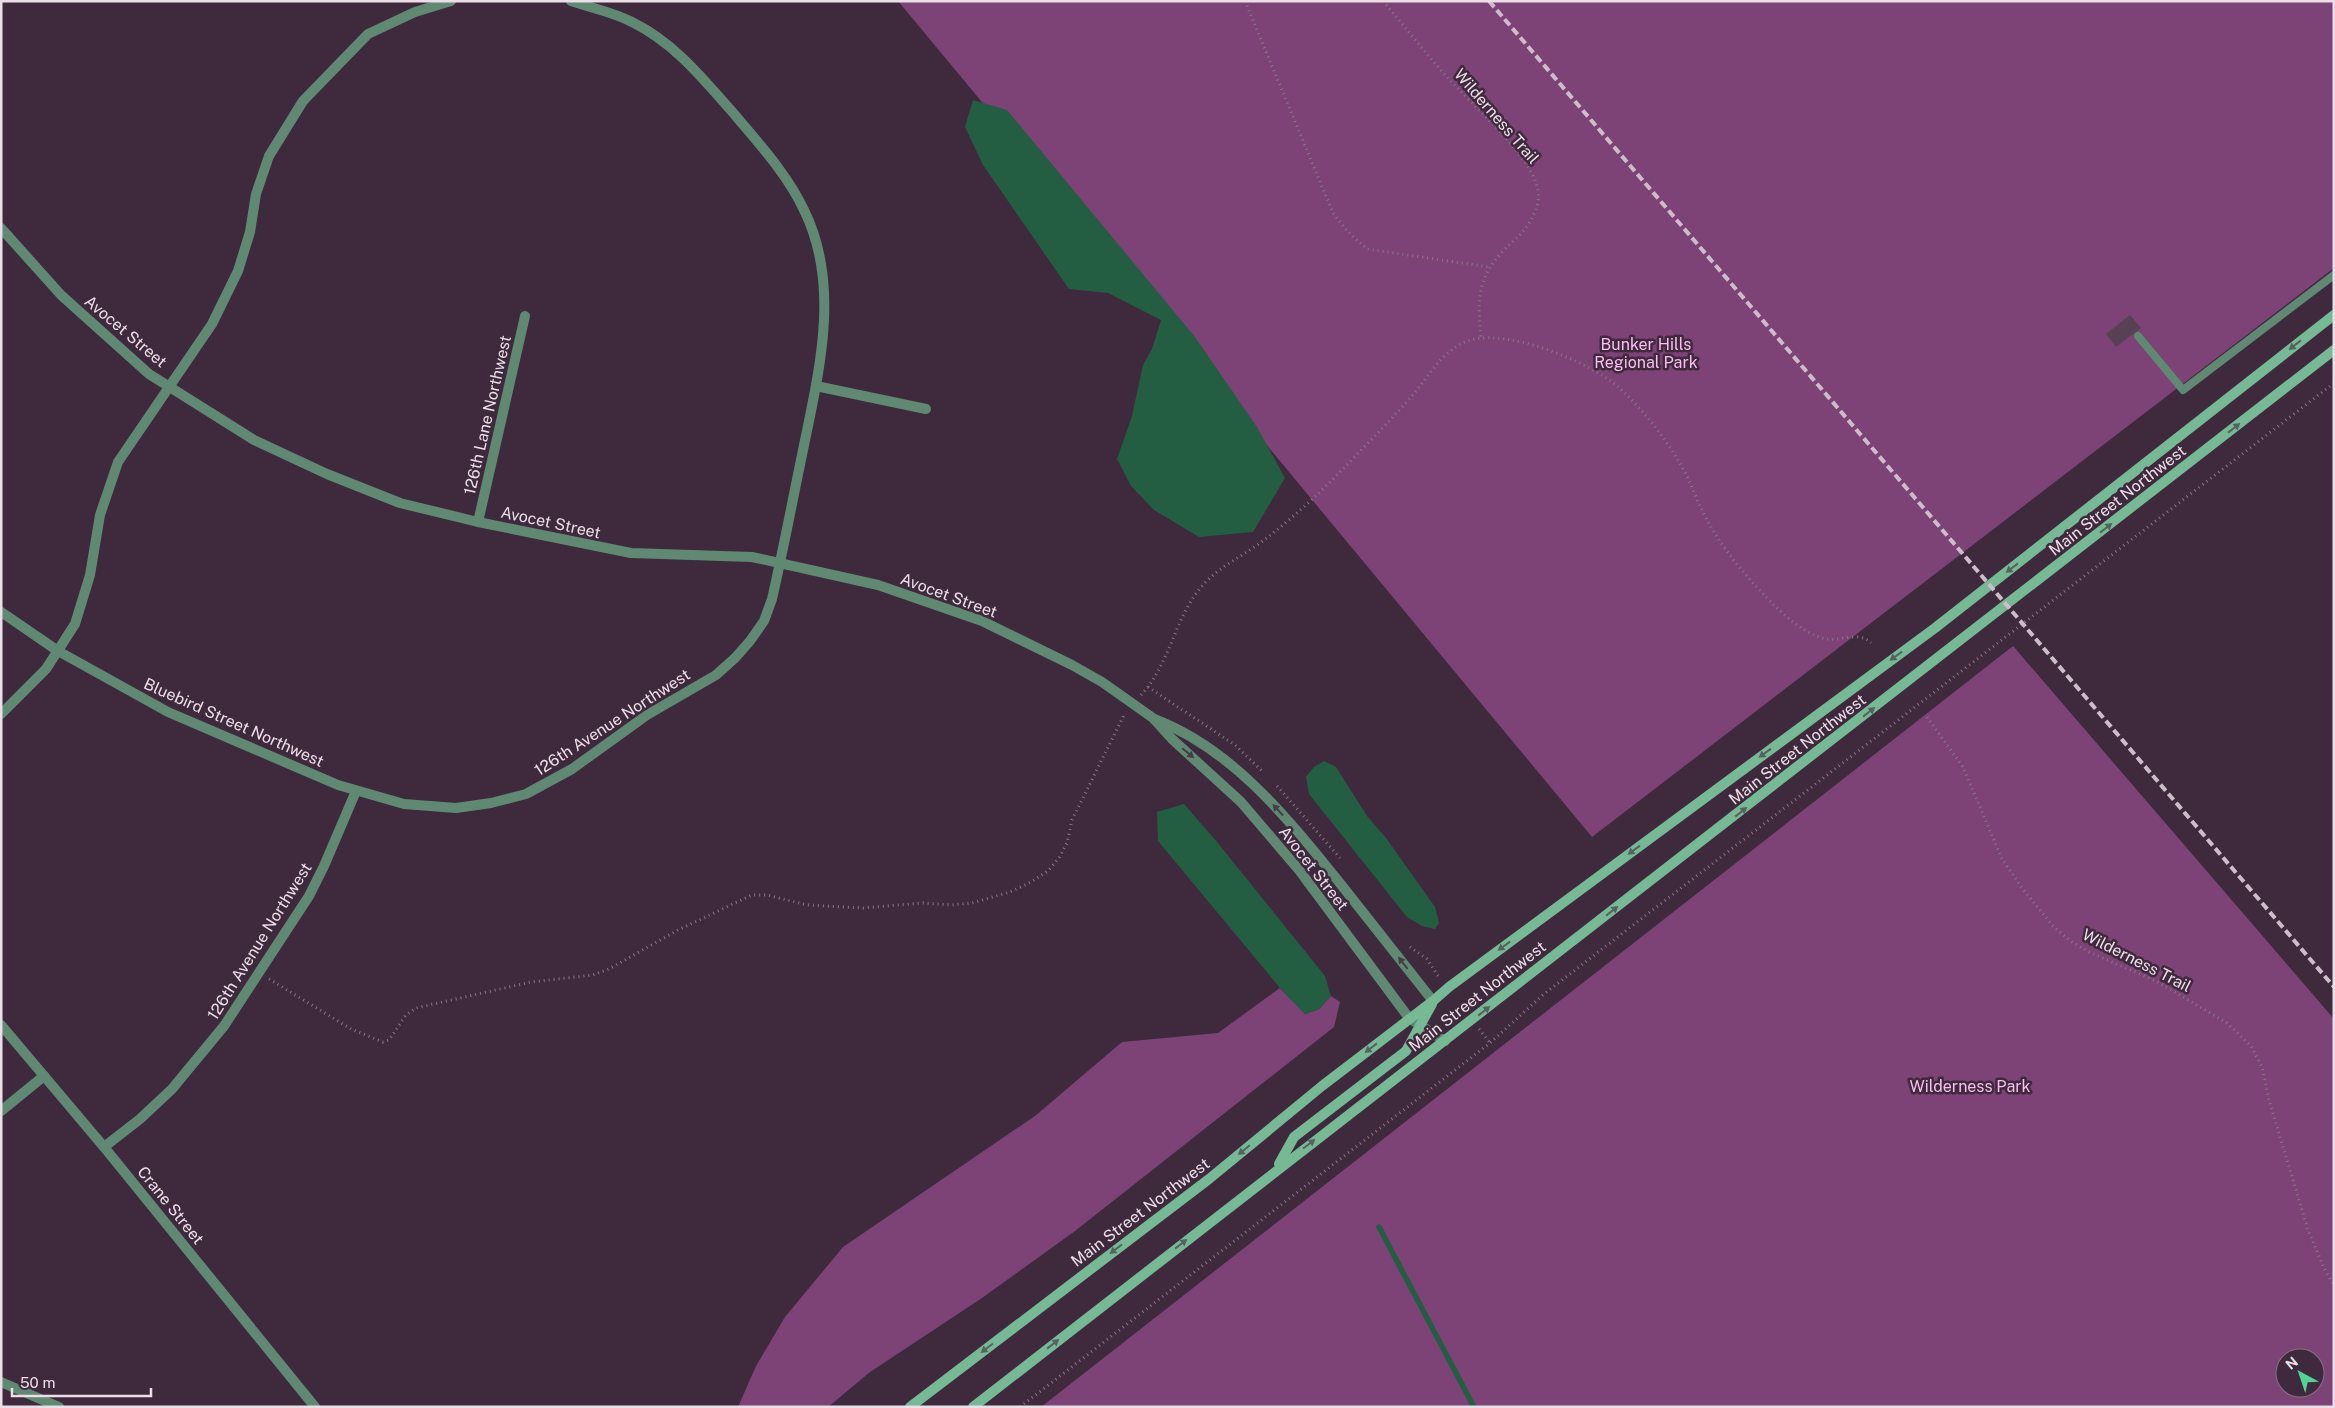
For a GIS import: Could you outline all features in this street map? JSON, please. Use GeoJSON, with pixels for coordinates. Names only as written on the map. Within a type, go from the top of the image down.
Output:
{"type":"FeatureCollection","features":[{"type":"Feature","properties":{"kind":"main road","name":"Main Street Northwest"},"geometry":{"type":"LineString","coordinates":[[910,1407],[1209,1179],[1433,1001],[1448,987],[1935,628],[2334,314]]}},
{"type":"Feature","properties":{"kind":"main road","name":"Main Street Northwest"},"geometry":{"type":"LineString","coordinates":[[973,1407],[1277,1168],[1445,1041],[2334,350]]}},
{"type":"Feature","properties":{"kind":"main road","name":"Main Street Northwest"},"geometry":{"type":"LineString","coordinates":[[1277,1168],[1294,1137],[1406,1051],[1433,1001]]}},
{"type":"Feature","properties":{"kind":"street"},"geometry":{"type":"LineString","coordinates":[[1,714],[46,669],[75,624],[90,575],[100,515],[118,462],[146,418],[171,387],[212,324],[238,271],[250,232],[256,194],[269,156],[303,101],[368,34],[415,12],[451,1]]}},
{"type":"Feature","properties":{"kind":"street","name":"126th Avenue Northwest"},"geometry":{"type":"LineString","coordinates":[[104,1147],[140,1119],[172,1089],[224,1026],[309,896],[356,791],[404,804],[456,808],[492,803],[526,794],[572,768],[647,715],[716,675],[735,658],[764,621],[772,599],[780,563],[816,386],[824,330],[822,273],[816,242],[804,210],[786,178],[692,66],[666,43],[631,21],[571,1]]}},
{"type":"Feature","properties":{"kind":"street","name":"Avocet Street"},"geometry":{"type":"LineString","coordinates":[[1,228],[61,295],[149,374],[254,440],[326,474],[400,503],[478,522],[631,553],[752,557],[878,586],[982,622],[1072,665],[1133,703],[1153,718],[1172,740],[1241,802],[1293,862],[1410,1018],[1445,1041]]}},
{"type":"Feature","properties":{"kind":"street","name":"126th Lane Northwest"},"geometry":{"type":"LineString","coordinates":[[478,522],[525,316]]}},
{"type":"Feature","properties":{"kind":"street"},"geometry":{"type":"LineString","coordinates":[[816,386],[926,409]]}},
{"type":"Feature","properties":{"kind":"street","name":"Bluebird Street Northwest"},"geometry":{"type":"LineString","coordinates":[[1,612],[58,651],[168,712],[356,791]]}},
{"type":"Feature","properties":{"kind":"street","name":"Avocet Street"},"geometry":{"type":"LineString","coordinates":[[1153,718],[1178,728],[1244,774],[1306,841],[1433,1001]]}},
{"type":"Feature","properties":{"kind":"street","name":"Crane Street"},"geometry":{"type":"LineString","coordinates":[[1,1025],[104,1147],[315,1407]]}},
{"type":"Feature","properties":{"kind":"street"},"geometry":{"type":"LineString","coordinates":[[1,1111],[44,1076]]}},
{"type":"Feature","properties":{"kind":"street"},"geometry":{"type":"LineString","coordinates":[[1,1382],[59,1407]]}},
{"type":"Feature","properties":{"kind":"lane"},"geometry":{"type":"LineString","coordinates":[[2138,336],[2183,390],[2334,275]]}},
{"type":"Feature","properties":{"kind":"path"},"geometry":{"type":"LineString","coordinates":[[1245,1],[1333,213],[1347,231],[1367,249],[1490,267]]}},
{"type":"Feature","properties":{"kind":"path","name":"Wilderness Trail"},"geometry":{"type":"LineString","coordinates":[[1383,1],[1449,79],[1525,162],[1538,190],[1538,203],[1534,214],[1522,233],[1490,267],[1480,285],[1478,304],[1481,338]]}},
{"type":"Feature","properties":{"kind":"path"},"geometry":{"type":"LineString","coordinates":[[258,973],[351,1029],[383,1042],[389,1040],[406,1015],[416,1008],[531,982],[593,975],[609,969],[678,930],[752,895],[767,895],[807,905],[863,908],[924,903],[952,905],[972,903],[1010,892],[1031,882],[1048,871],[1060,858],[1067,843],[1076,811],[1122,716],[1157,674],[1198,591],[1217,572],[1263,541],[1306,506],[1398,412],[1446,353],[1458,345],[1481,338],[1521,342],[1572,360],[1605,377],[1629,398],[1666,442],[1683,468],[1710,526],[1733,560],[1756,587],[1778,608],[1814,635],[1827,639],[1861,636],[1871,643]]}},
{"type":"Feature","properties":{"kind":"path"},"geometry":{"type":"LineString","coordinates":[[1020,1407],[1490,1043],[1544,994],[2334,383]]}},
{"type":"Feature","properties":{"kind":"path","name":"Wilderness Trail"},"geometry":{"type":"LineString","coordinates":[[1927,717],[1963,767],[2002,859],[2022,888],[2053,926],[2072,942],[2089,952],[2156,981],[2227,1023],[2251,1046],[2262,1067],[2269,1100],[2308,1230],[2334,1286]]}},
{"type":"Feature","properties":{"kind":"path"},"geometry":{"type":"LineString","coordinates":[[1427,959],[1448,987]]}},
{"type":"Feature","properties":{"kind":"path"},"geometry":{"type":"LineString","coordinates":[[1472,1020],[1490,1043]]}},
{"type":"Feature","properties":{"kind":"green space","name":"Bunker Hills Regional Park"},"geometry":{"type":"Polygon","coordinates":[[[898,1],[2334,1],[2334,268],[1592,837],[898,1]]]}},
{"type":"Feature","properties":{"kind":"green space","name":"Wilderness Park"},"geometry":{"type":"Polygon","coordinates":[[[2013,646],[2334,1019],[2334,1407],[1041,1407],[2013,646]]]}},
{"type":"Feature","properties":{"kind":"green space"},"geometry":{"type":"Polygon","coordinates":[[[1280,988],[1305,1014],[1319,1009],[1331,996],[1340,1002],[1334,1027],[1075,1231],[982,1298],[870,1372],[828,1407],[738,1407],[756,1366],[785,1317],[843,1247],[1035,1116],[1122,1042],[1218,1033],[1280,988]]]}},
{"type":"Feature","properties":{"kind":"shaded area"},"geometry":{"type":"Polygon","coordinates":[[[973,100],[1007,110],[1195,337],[1257,427],[1285,478],[1253,532],[1199,537],[1154,510],[1131,486],[1117,459],[1132,416],[1143,365],[1152,349],[1161,320],[1108,293],[1069,289],[983,165],[965,127],[973,100]]]}},
{"type":"Feature","properties":{"kind":"shaded area"},"geometry":{"type":"Polygon","coordinates":[[[1324,761],[1336,767],[1367,816],[1386,838],[1435,907],[1439,923],[1435,929],[1422,926],[1407,917],[1309,794],[1306,777],[1314,767],[1324,761]]]}},
{"type":"Feature","properties":{"kind":"shaded area"},"geometry":{"type":"Polygon","coordinates":[[[1184,804],[1325,976],[1331,996],[1319,1009],[1305,1014],[1280,988],[1158,841],[1157,812],[1184,804]]]}},
{"type":"Feature","properties":{"kind":"building"},"geometry":{"type":"Polygon","coordinates":[[[2130,315],[2141,328],[2116,347],[2106,334],[2130,315]]]}},
{"type":"Feature","properties":{"kind":"waterway"},"geometry":{"type":"LineString","coordinates":[[1379,1227],[1474,1407]]}},
{"type":"Feature","properties":{"kind":"railway"},"geometry":{"type":"LineString","coordinates":[[1489,1],[2334,987]]}}]}
